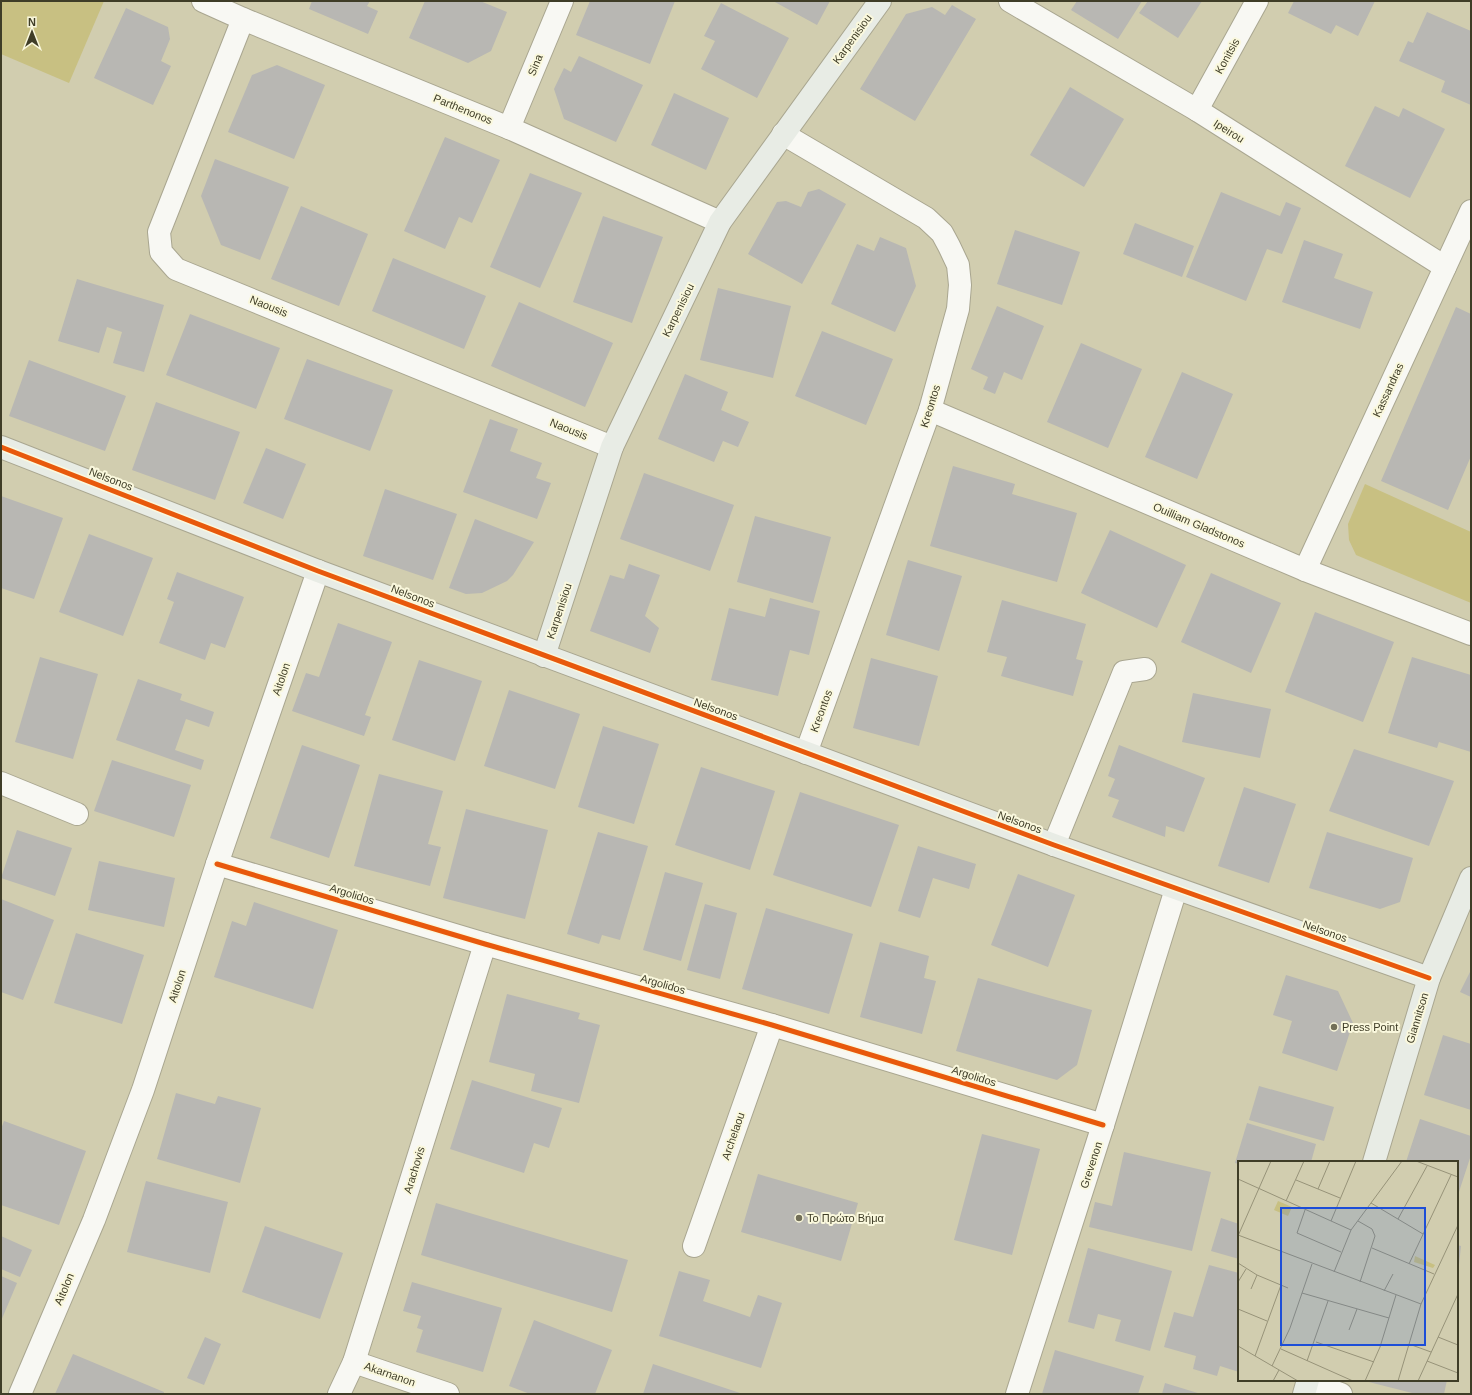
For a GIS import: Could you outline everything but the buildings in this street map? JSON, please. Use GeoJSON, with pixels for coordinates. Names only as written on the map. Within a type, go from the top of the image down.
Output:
{"type":"FeatureCollection","features":[{"type":"Feature","properties":{"kind":"street","name":"Parthenonos"},"geometry":{"type":"LineString","coordinates":[[203,1],[243,19],[509,128],[720,222]]}},
{"type":"Feature","properties":{"kind":"street","name":"Sina"},"geometry":{"type":"LineString","coordinates":[[509,128],[562,1]]}},
{"type":"Feature","properties":{"kind":"street","name":"Karpenisiou"},"geometry":{"type":"LineString","coordinates":[[544,656],[612,447],[720,222],[880,1]]}},
{"type":"Feature","properties":{"kind":"street","name":"Ipeirou"},"geometry":{"type":"LineString","coordinates":[[1010,1],[1197,110],[1445,267]]}},
{"type":"Feature","properties":{"kind":"street","name":"Konitsis"},"geometry":{"type":"LineString","coordinates":[[1197,110],[1257,1]]}},
{"type":"Feature","properties":{"kind":"street","name":"Naousis"},"geometry":{"type":"LineString","coordinates":[[243,19],[159,232],[161,252],[176,269],[612,447]]}},
{"type":"Feature","properties":{"kind":"street","name":"Kreontos"},"geometry":{"type":"LineString","coordinates":[[783,134],[926,218],[942,233],[949,246],[958,265],[960,286],[958,309],[930,410],[806,753]]}},
{"type":"Feature","properties":{"kind":"street","name":"Kassandras"},"geometry":{"type":"LineString","coordinates":[[1305,570],[1471,211]]}},
{"type":"Feature","properties":{"kind":"street","name":"Ouilliam Gladstonos"},"geometry":{"type":"LineString","coordinates":[[930,410],[1305,570],[1471,634]]}},
{"type":"Feature","properties":{"kind":"street","name":"Nelsonos"},"geometry":{"type":"LineString","coordinates":[[1,447],[318,571],[544,656],[1054,845],[1429,978]]}},
{"type":"Feature","properties":{"kind":"street","name":"Aitolon"},"geometry":{"type":"LineString","coordinates":[[20,1394],[94,1220],[143,1090],[318,571]]}},
{"type":"Feature","properties":{"kind":"street"},"geometry":{"type":"LineString","coordinates":[[1054,845],[1124,672],[1145,669]]}},
{"type":"Feature","properties":{"kind":"street"},"geometry":{"type":"LineString","coordinates":[[2,785],[77,814]]}},
{"type":"Feature","properties":{"kind":"street","name":"Argolidos"},"geometry":{"type":"LineString","coordinates":[[218,864],[485,944],[772,1025],[1103,1125]]}},
{"type":"Feature","properties":{"kind":"street","name":"Giannitson"},"geometry":{"type":"LineString","coordinates":[[1374,1161],[1429,978],[1471,878]]}},
{"type":"Feature","properties":{"kind":"street","name":"Grevenon"},"geometry":{"type":"LineString","coordinates":[[1018,1394],[1176,889]]}},
{"type":"Feature","properties":{"kind":"street","name":"Arachovis"},"geometry":{"type":"LineString","coordinates":[[339,1394],[354,1362],[485,944]]}},
{"type":"Feature","properties":{"kind":"street","name":"Archelaou"},"geometry":{"type":"LineString","coordinates":[[694,1246],[772,1025]]}},
{"type":"Feature","properties":{"kind":"street","name":"Akarnanon"},"geometry":{"type":"LineString","coordinates":[[354,1362],[448,1394]]}},
{"type":"Feature","properties":{"kind":"street"},"geometry":{"type":"LineString","coordinates":[[1306,1385],[1341,1394]]}},
{"type":"Feature","properties":{"kind":"shaded area"},"geometry":{"type":"Polygon","coordinates":[[[1,1],[104,1],[69,83],[1,54],[1,1]]]}},
{"type":"Feature","properties":{"kind":"shaded area"},"geometry":{"type":"Polygon","coordinates":[[[1365,484],[1471,532],[1471,603],[1356,555],[1349,540],[1348,524],[1365,484]]]}},
{"type":"Feature","properties":{"kind":"cycle path"},"geometry":{"type":"LineString","coordinates":[[1,447],[318,571],[1054,845],[1429,978]]}},
{"type":"Feature","properties":{"kind":"cycle path"},"geometry":{"type":"LineString","coordinates":[[217,864],[485,944],[772,1025],[1103,1125]]}},
{"type":"Feature","properties":{"kind":"place","name":"Press Point"},"geometry":{"type":"Point","coordinates":[1334,1027]}},
{"type":"Feature","properties":{"kind":"place","name":"Το Πρώτο Βήμα"},"geometry":{"type":"Point","coordinates":[799,1218]}}]}
